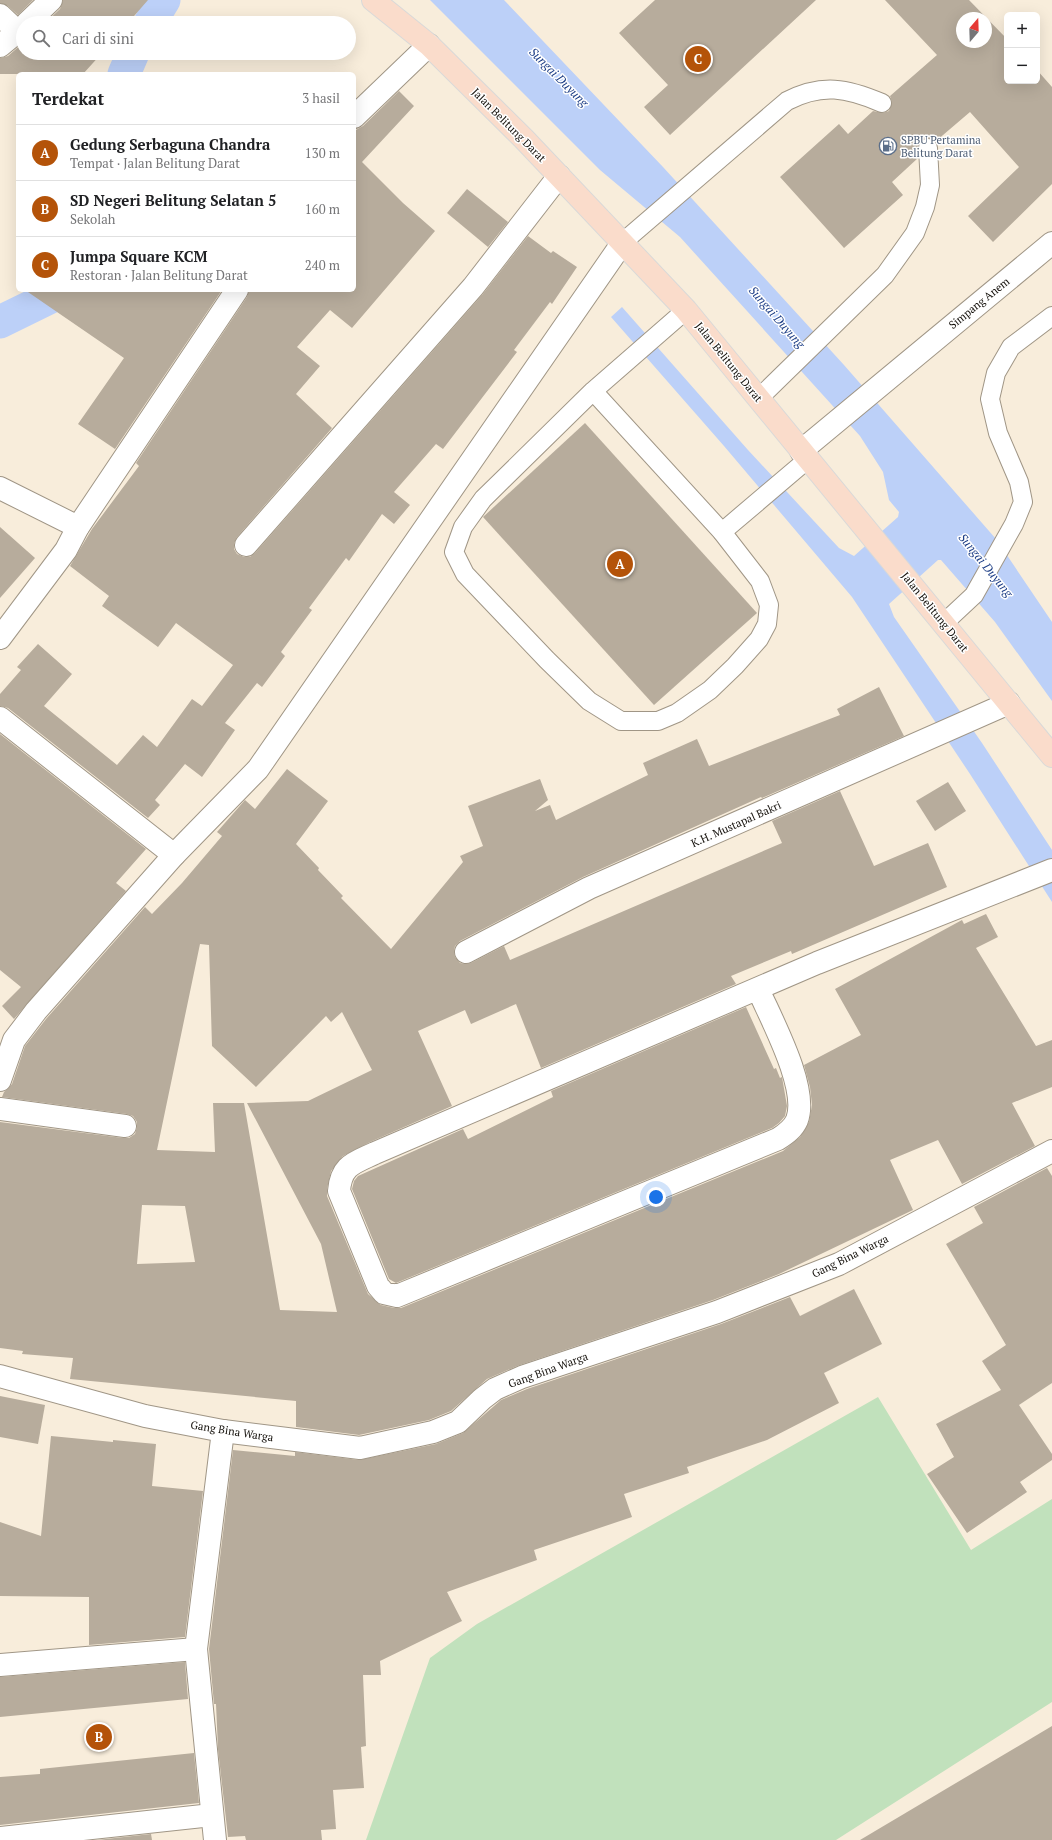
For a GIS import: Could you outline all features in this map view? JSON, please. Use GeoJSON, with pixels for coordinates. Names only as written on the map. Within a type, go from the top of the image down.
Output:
{"type":"FeatureCollection","features":[{"type":"Feature","properties":{"kind":"main road","name":"Jalan Belitung Darat"},"geometry":{"type":"LineString","coordinates":[[373,0],[429,44],[560,176],[686,310],[804,455],[867,528],[1052,756]]}},
{"type":"Feature","properties":{"kind":"street"},"geometry":{"type":"LineString","coordinates":[[34,16],[51,0]]}},
{"type":"Feature","properties":{"kind":"street"},"geometry":{"type":"LineString","coordinates":[[0,15],[16,23]]}},
{"type":"Feature","properties":{"kind":"street"},"geometry":{"type":"LineString","coordinates":[[0,46],[16,33]]}},
{"type":"Feature","properties":{"kind":"street"},"geometry":{"type":"LineString","coordinates":[[356,115],[429,44]]}},
{"type":"Feature","properties":{"kind":"street"},"geometry":{"type":"LineString","coordinates":[[246,544],[473,287],[560,176]]}},
{"type":"Feature","properties":{"kind":"street"},"geometry":{"type":"LineString","coordinates":[[0,1080],[14,1040],[36,1011],[174,855],[258,769],[623,242]]}},
{"type":"Feature","properties":{"kind":"street","name":"Simpang Anem"},"geometry":{"type":"LineString","coordinates":[[804,455],[837,421],[1052,243]]}},
{"type":"Feature","properties":{"kind":"street"},"geometry":{"type":"LineString","coordinates":[[0,638],[66,550],[78,527],[237,292]]}},
{"type":"Feature","properties":{"kind":"street"},"geometry":{"type":"LineString","coordinates":[[0,488],[78,527]]}},
{"type":"Feature","properties":{"kind":"street","name":"K.H. Mustapal Bakri"},"geometry":{"type":"LineString","coordinates":[[466,952],[589,888],[1009,704]]}},
{"type":"Feature","properties":{"kind":"street"},"geometry":{"type":"LineString","coordinates":[[0,718],[174,855]]}},
{"type":"Feature","properties":{"kind":"street"},"geometry":{"type":"LineString","coordinates":[[758,989],[793,1071],[798,1090],[799,1109],[797,1120],[790,1131],[778,1139],[397,1296],[384,1293],[378,1286],[339,1191],[340,1177],[350,1165],[758,989],[1052,870]]}},
{"type":"Feature","properties":{"kind":"street"},"geometry":{"type":"LineString","coordinates":[[0,1109],[125,1126]]}},
{"type":"Feature","properties":{"kind":"street","name":"Gang Bina Warga"},"geometry":{"type":"LineString","coordinates":[[0,1376],[145,1416],[223,1431],[360,1448],[433,1432],[458,1422],[486,1396],[522,1377],[717,1312],[839,1264],[1052,1151]]}},
{"type":"Feature","properties":{"kind":"street"},"geometry":{"type":"LineString","coordinates":[[215,1840],[196,1649],[223,1431]]}},
{"type":"Feature","properties":{"kind":"street"},"geometry":{"type":"LineString","coordinates":[[0,1666],[196,1649]]}},
{"type":"Feature","properties":{"kind":"street"},"geometry":{"type":"LineString","coordinates":[[0,1838],[212,1815]]}},
{"type":"Feature","properties":{"kind":"lane"},"geometry":{"type":"LineString","coordinates":[[623,242],[787,101],[805,92],[834,89],[857,93],[882,103]]}},
{"type":"Feature","properties":{"kind":"lane"},"geometry":{"type":"LineString","coordinates":[[758,399],[885,275],[915,233],[925,207],[930,185],[928,148]]}},
{"type":"Feature","properties":{"kind":"lane"},"geometry":{"type":"LineString","coordinates":[[593,391],[722,532],[760,581],[769,605],[767,624],[759,639],[735,666],[710,690],[677,713],[658,721],[621,721],[589,701],[547,660],[466,574],[454,552],[463,526],[483,499],[593,391],[686,310]]}},
{"type":"Feature","properties":{"kind":"lane"},"geometry":{"type":"LineString","coordinates":[[938,615],[974,595],[1014,524],[1023,502],[1019,482],[998,433],[990,399],[996,373],[1011,347],[1052,316]]}},
{"type":"Feature","properties":{"kind":"lane"},"geometry":{"type":"LineString","coordinates":[[722,532],[804,455]]}},
{"type":"Feature","properties":{"kind":"green space"},"geometry":{"type":"Polygon","coordinates":[[[878,1397],[971,1550],[1052,1499],[1052,1702],[836,1840],[366,1840],[430,1658],[477,1624],[878,1397]]]}},
{"type":"Feature","properties":{"kind":"water","name":"Sungai Duyung"},"geometry":{"type":"Polygon","coordinates":[[[430,0],[504,0],[663,167],[844,365],[996,539],[1052,622],[1052,701],[995,622],[941,560],[938,560],[889,604],[894,617],[982,743],[1052,850],[1052,902],[970,774],[852,597],[724,446],[611,317],[622,307],[748,450],[839,548],[854,556],[898,517],[899,512],[889,500],[883,472],[860,436],[680,237],[600,170],[430,0]]]}},
{"type":"Feature","properties":{"kind":"building"},"geometry":{"type":"Polygon","coordinates":[[[0,0],[33,0],[18,15],[8,6],[0,3],[0,0]]]}},
{"type":"Feature","properties":{"kind":"building"},"geometry":{"type":"Polygon","coordinates":[[[63,0],[148,0],[134,16],[52,16],[60,9],[63,0]]]}},
{"type":"Feature","properties":{"kind":"building"},"geometry":{"type":"Polygon","coordinates":[[[655,0],[816,0],[670,135],[644,107],[668,85],[619,33],[655,0]]]}},
{"type":"Feature","properties":{"kind":"building"},"geometry":{"type":"Polygon","coordinates":[[[885,0],[969,0],[981,12],[956,12],[956,48],[992,48],[992,24],[1004,36],[1004,84],[1040,84],[1040,73],[1052,87],[1052,184],[993,242],[968,216],[1019,167],[970,112],[936,141],[928,138],[922,139],[919,144],[918,158],[892,182],[903,195],[844,248],[780,177],[839,124],[848,134],[873,111],[883,113],[889,111],[892,102],[890,96],[937,55],[885,0]]]}},
{"type":"Feature","properties":{"kind":"building"},"geometry":{"type":"Polygon","coordinates":[[[16,49],[16,60],[96,60],[85,72],[16,72],[16,74],[0,74],[0,58],[8,56],[16,49]]]}},
{"type":"Feature","properties":{"kind":"building"},"geometry":{"type":"Polygon","coordinates":[[[399,91],[414,106],[362,162],[403,203],[435,231],[352,328],[330,310],[297,347],[320,366],[296,394],[332,428],[237,537],[234,543],[234,549],[237,554],[244,557],[250,557],[255,553],[482,295],[528,236],[551,253],[553,251],[577,267],[552,304],[550,302],[514,350],[517,352],[443,449],[436,444],[394,492],[410,505],[394,524],[382,514],[349,561],[346,558],[309,608],[312,610],[281,652],[285,656],[262,687],[257,683],[225,723],[235,730],[202,777],[185,764],[155,800],[160,805],[148,818],[8,708],[0,706],[0,694],[21,670],[17,667],[38,644],[72,674],[44,706],[117,765],[143,735],[157,747],[192,699],[202,706],[233,665],[176,623],[158,647],[102,606],[109,596],[70,566],[92,529],[139,466],[136,463],[247,297],[248,292],[356,292],[356,130],[363,126],[399,91]]]}},
{"type":"Feature","properties":{"kind":"building"},"geometry":{"type":"Polygon","coordinates":[[[467,189],[508,222],[488,247],[447,213],[467,189]]]}},
{"type":"Feature","properties":{"kind":"building"},"geometry":{"type":"Polygon","coordinates":[[[28,292],[221,292],[115,449],[78,424],[124,358],[28,292]]]}},
{"type":"Feature","properties":{"kind":"building"},"geometry":{"type":"Polygon","coordinates":[[[585,423],[757,613],[654,705],[483,517],[585,423]]]}},
{"type":"Feature","properties":{"kind":"building"},"geometry":{"type":"Polygon","coordinates":[[[0,527],[35,558],[0,598],[0,527]]]}},
{"type":"Feature","properties":{"kind":"building"},"geometry":{"type":"Polygon","coordinates":[[[879,687],[904,736],[762,798],[761,797],[583,877],[460,941],[455,946],[455,957],[460,963],[471,963],[504,946],[510,960],[782,843],[772,821],[840,791],[874,866],[928,843],[947,887],[792,954],[791,951],[731,976],[736,984],[541,1068],[516,1004],[471,1024],[465,1010],[418,1031],[452,1106],[370,1142],[343,1156],[331,1171],[327,1189],[327,1196],[368,1294],[381,1305],[401,1308],[783,1151],[800,1137],[809,1122],[812,1105],[810,1087],[804,1065],[861,1035],[835,989],[962,920],[964,924],[986,914],[998,937],[976,948],[1036,1046],[1052,1040],[1052,1087],[1012,1103],[1035,1146],[962,1184],[938,1140],[890,1160],[913,1210],[779,1274],[713,1300],[517,1366],[487,1379],[451,1411],[429,1420],[359,1435],[296,1427],[296,1401],[70,1379],[73,1358],[22,1354],[23,1351],[0,1348],[0,1122],[123,1138],[129,1138],[135,1134],[137,1127],[137,1122],[133,1116],[127,1114],[2,1097],[4,1092],[12,1084],[25,1046],[46,1019],[145,907],[152,914],[182,883],[222,836],[217,832],[245,800],[255,809],[287,769],[328,801],[296,844],[343,896],[341,898],[391,949],[463,862],[460,856],[483,846],[468,806],[540,779],[548,800],[535,811],[550,805],[556,820],[648,775],[643,763],[697,739],[709,766],[840,715],[837,709],[879,687]],[[200,944],[157,1150],[215,1152],[213,1103],[244,1103],[280,1310],[337,1312],[321,1244],[247,1103],[308,1101],[372,1070],[342,1012],[331,1022],[326,1016],[256,1087],[212,1046],[209,945],[200,944]],[[142,1205],[137,1264],[195,1262],[185,1206],[142,1205]]]}},
{"type":"Feature","properties":{"kind":"building"},"geometry":{"type":"Polygon","coordinates":[[[0,734],[146,849],[116,883],[126,891],[14,1019],[2,1006],[21,987],[0,970],[0,734]]]}},
{"type":"Feature","properties":{"kind":"building"},"geometry":{"type":"Polygon","coordinates":[[[948,782],[966,811],[935,831],[916,801],[948,782]]]}},
{"type":"Feature","properties":{"kind":"building"},"geometry":{"type":"Polygon","coordinates":[[[746,1007],[774,1069],[776,1068],[780,1078],[782,1077],[787,1106],[785,1116],[779,1123],[772,1128],[396,1283],[389,1279],[352,1189],[354,1181],[358,1176],[463,1129],[468,1139],[553,1097],[551,1091],[746,1007]]]}},
{"type":"Feature","properties":{"kind":"building"},"geometry":{"type":"Polygon","coordinates":[[[1047,1168],[1052,1176],[1052,1383],[1019,1405],[1052,1454],[1052,1460],[1020,1482],[1027,1492],[967,1533],[927,1474],[954,1457],[936,1424],[1001,1390],[982,1361],[1006,1345],[946,1244],[983,1223],[974,1207],[1047,1168]]]}},
{"type":"Feature","properties":{"kind":"building"},"geometry":{"type":"Polygon","coordinates":[[[854,1289],[882,1344],[824,1373],[839,1403],[767,1440],[687,1467],[689,1473],[624,1494],[632,1517],[534,1550],[537,1560],[447,1592],[462,1621],[380,1661],[381,1675],[363,1675],[366,1746],[361,1747],[364,1788],[333,1790],[336,1829],[321,1830],[322,1840],[246,1840],[245,1836],[228,1837],[218,1749],[216,1704],[214,1704],[209,1649],[233,1450],[295,1456],[295,1452],[359,1460],[436,1444],[463,1433],[501,1400],[527,1389],[721,1324],[790,1297],[800,1316],[854,1289]]]}},
{"type":"Feature","properties":{"kind":"building"},"geometry":{"type":"Polygon","coordinates":[[[0,1396],[45,1405],[38,1444],[0,1437],[0,1396]]]}},
{"type":"Feature","properties":{"kind":"building"},"geometry":{"type":"Polygon","coordinates":[[[51,1436],[113,1442],[113,1440],[156,1444],[152,1486],[203,1491],[185,1637],[89,1645],[89,1597],[0,1596],[0,1522],[41,1536],[51,1436]]]}},
{"type":"Feature","properties":{"kind":"building"},"geometry":{"type":"Polygon","coordinates":[[[185,1662],[188,1699],[0,1717],[0,1677],[185,1662]]]}},
{"type":"Feature","properties":{"kind":"building"},"geometry":{"type":"Polygon","coordinates":[[[1052,1726],[1052,1840],[860,1840],[1052,1726]]]}},
{"type":"Feature","properties":{"kind":"building"},"geometry":{"type":"Polygon","coordinates":[[[194,1753],[199,1803],[0,1825],[0,1777],[40,1774],[40,1769],[194,1753]]]}},
{"type":"Feature","properties":{"kind":"building"},"geometry":{"type":"Polygon","coordinates":[[[151,1834],[152,1840],[97,1840],[151,1834]]]}},
{"type":"Feature","properties":{"kind":"waterway"},"geometry":{"type":"LineString","coordinates":[[154,16],[164,0]]}},
{"type":"Feature","properties":{"kind":"waterway"},"geometry":{"type":"LineString","coordinates":[[125,72],[130,60]]}},
{"type":"Feature","properties":{"kind":"waterway"},"geometry":{"type":"LineString","coordinates":[[0,322],[53,296],[56,292]]}},
{"type":"Feature","properties":{"kind":"place","name":"Jumpa Square KCM"},"geometry":{"type":"Point","coordinates":[698,59]}},
{"type":"Feature","properties":{"kind":"place","name":"SPBU Pertamina Belitung Darat"},"geometry":{"type":"Point","coordinates":[888,146]}},
{"type":"Feature","properties":{"kind":"place","name":"Gedung Serbaguna Chandra"},"geometry":{"type":"Point","coordinates":[620,564]}},
{"type":"Feature","properties":{"kind":"place","name":"SD Negeri Belitung Selatan 5"},"geometry":{"type":"Point","coordinates":[99,1737]}}]}
